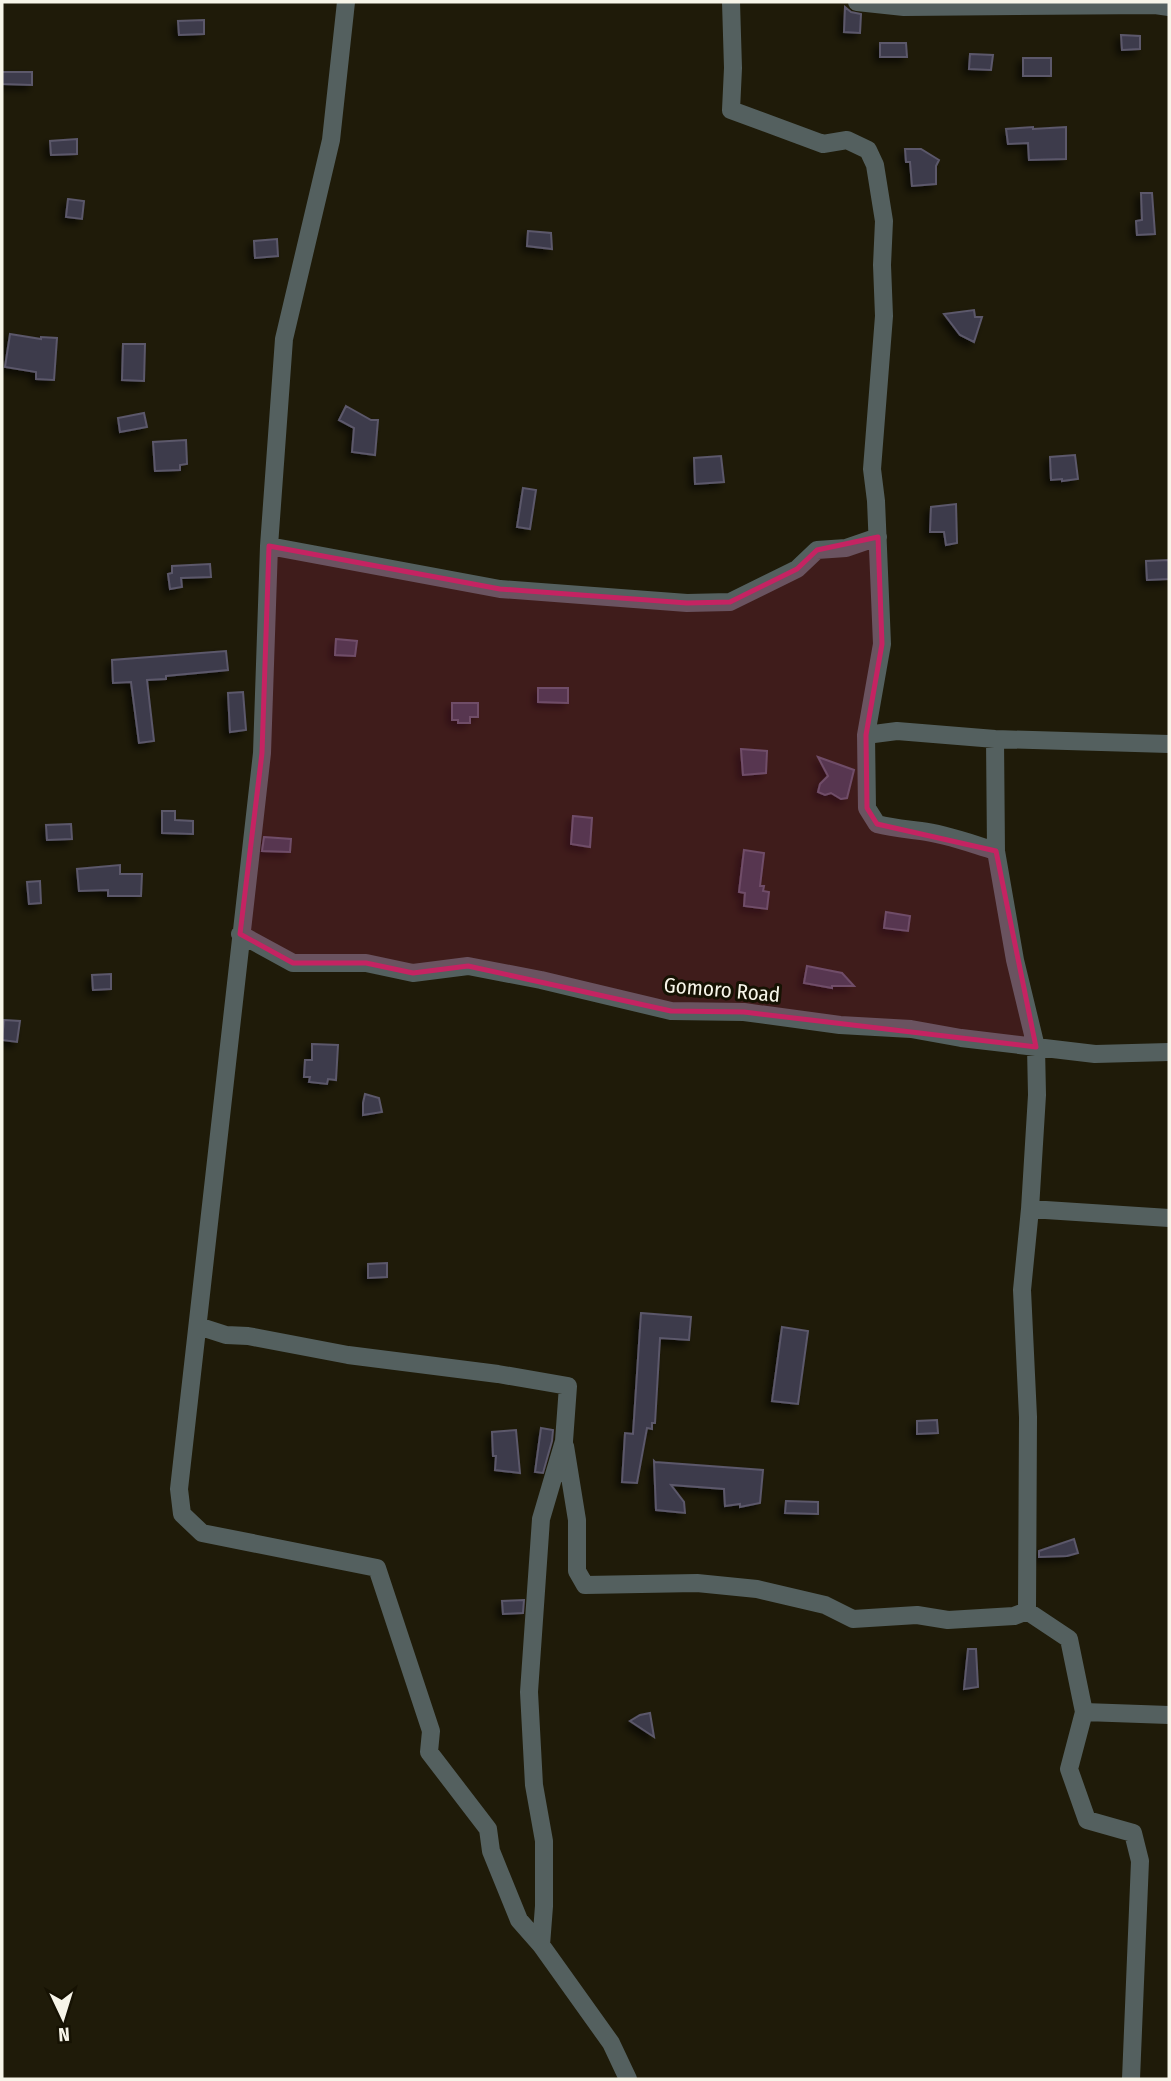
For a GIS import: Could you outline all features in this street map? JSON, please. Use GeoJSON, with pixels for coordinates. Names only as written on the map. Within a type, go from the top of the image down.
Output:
{"type":"FeatureCollection","features":[{"type":"Feature","properties":{"kind":"street"},"geometry":{"type":"LineString","coordinates":[[346,2],[331,140],[284,340],[269,546],[262,753],[178,1489],[182,1514],[202,1533],[377,1568],[431,1731],[429,1752],[488,1829],[491,1851],[519,1920],[541,1945],[611,2043],[628,2079]]}},
{"type":"Feature","properties":{"kind":"street"},"geometry":{"type":"LineString","coordinates":[[732,2],[731,110],[823,144],[847,140],[869,150],[875,165],[884,221],[884,316],[872,469],[878,537],[881,644],[866,735],[867,808],[877,824],[939,835],[996,851]]}},
{"type":"Feature","properties":{"kind":"street"},"geometry":{"type":"LineString","coordinates":[[857,2],[904,7],[1169,7]]}},
{"type":"Feature","properties":{"kind":"street"},"geometry":{"type":"LineString","coordinates":[[269,546],[500,589],[687,603],[730,602],[797,569],[817,550],[846,548],[878,537]]}},
{"type":"Feature","properties":{"kind":"street"},"geometry":{"type":"LineString","coordinates":[[866,735],[897,731],[995,739],[1169,744]]}},
{"type":"Feature","properties":{"kind":"street"},"geometry":{"type":"LineString","coordinates":[[995,739],[996,851],[1015,960],[1036,1047],[1037,1095],[1023,1290],[1028,1417],[1027,1611]]}},
{"type":"Feature","properties":{"kind":"street","name":"Gomoro Road"},"geometry":{"type":"LineString","coordinates":[[240,934],[293,962],[366,963],[413,973],[468,965],[671,1011],[744,1012],[840,1025],[911,1029],[961,1038],[1095,1054],[1169,1052]]}},
{"type":"Feature","properties":{"kind":"street"},"geometry":{"type":"LineString","coordinates":[[1030,1209],[1169,1218]]}},
{"type":"Feature","properties":{"kind":"street"},"geometry":{"type":"LineString","coordinates":[[198,1326],[226,1335],[248,1336],[348,1355],[498,1374],[568,1386],[564,1441],[541,1519],[529,1692],[534,1785],[544,1841],[541,1945]]}},
{"type":"Feature","properties":{"kind":"street"},"geometry":{"type":"LineString","coordinates":[[564,1441],[577,1520],[577,1571],[585,1585],[697,1583],[757,1588],[825,1605],[853,1619],[917,1615],[948,1620],[1014,1616],[1027,1611]]}},
{"type":"Feature","properties":{"kind":"street"},"geometry":{"type":"LineString","coordinates":[[1027,1611],[1069,1639],[1084,1712],[1069,1769],[1087,1820],[1133,1833],[1140,1861],[1131,2079]]}},
{"type":"Feature","properties":{"kind":"street"},"geometry":{"type":"LineString","coordinates":[[1084,1712],[1169,1715]]}},
{"type":"Feature","properties":{"kind":"highlighted area"},"geometry":{"type":"Polygon","coordinates":[[[878,537],[882,644],[866,735],[867,808],[877,824],[996,851],[1036,1047],[744,1012],[671,1011],[468,966],[413,973],[366,963],[293,963],[240,934],[262,753],[269,546],[500,589],[687,603],[730,602],[797,569],[817,550],[878,537]]]}},
{"type":"Feature","properties":{"kind":"building"},"geometry":{"type":"Polygon","coordinates":[[[845,7],[851,12],[861,14],[860,33],[844,32],[845,7]]]}},
{"type":"Feature","properties":{"kind":"building"},"geometry":{"type":"Polygon","coordinates":[[[204,20],[204,34],[179,35],[178,21],[204,20]]]}},
{"type":"Feature","properties":{"kind":"building"},"geometry":{"type":"Polygon","coordinates":[[[1121,35],[1140,36],[1140,49],[1122,50],[1121,35]]]}},
{"type":"Feature","properties":{"kind":"building"},"geometry":{"type":"Polygon","coordinates":[[[880,43],[906,43],[907,57],[880,57],[880,43]]]}},
{"type":"Feature","properties":{"kind":"building"},"geometry":{"type":"Polygon","coordinates":[[[970,54],[993,55],[991,70],[969,69],[970,54]]]}},
{"type":"Feature","properties":{"kind":"building"},"geometry":{"type":"Polygon","coordinates":[[[1023,58],[1051,58],[1051,76],[1023,76],[1023,58]]]}},
{"type":"Feature","properties":{"kind":"building"},"geometry":{"type":"Polygon","coordinates":[[[2,72],[32,72],[32,85],[2,84],[2,72]]]}},
{"type":"Feature","properties":{"kind":"building"},"geometry":{"type":"Polygon","coordinates":[[[1066,127],[1066,159],[1029,160],[1028,143],[1008,144],[1006,129],[1066,127]]]}},
{"type":"Feature","properties":{"kind":"building"},"geometry":{"type":"Polygon","coordinates":[[[77,139],[77,154],[51,155],[50,141],[77,139]]]}},
{"type":"Feature","properties":{"kind":"building"},"geometry":{"type":"Polygon","coordinates":[[[905,149],[921,149],[939,160],[936,166],[936,184],[912,186],[910,162],[906,162],[905,149]]]}},
{"type":"Feature","properties":{"kind":"building"},"geometry":{"type":"Polygon","coordinates":[[[1141,193],[1152,193],[1155,234],[1137,235],[1136,221],[1142,220],[1141,193]]]}},
{"type":"Feature","properties":{"kind":"building"},"geometry":{"type":"Polygon","coordinates":[[[68,199],[84,201],[82,219],[66,217],[68,199]]]}},
{"type":"Feature","properties":{"kind":"building"},"geometry":{"type":"Polygon","coordinates":[[[528,231],[551,233],[552,249],[527,246],[528,231]]]}},
{"type":"Feature","properties":{"kind":"building"},"geometry":{"type":"Polygon","coordinates":[[[277,239],[278,256],[255,258],[254,241],[277,239]]]}},
{"type":"Feature","properties":{"kind":"building"},"geometry":{"type":"Polygon","coordinates":[[[974,310],[975,317],[982,317],[974,342],[960,335],[944,314],[974,310]]]}},
{"type":"Feature","properties":{"kind":"building"},"geometry":{"type":"Polygon","coordinates":[[[10,334],[41,339],[57,338],[54,380],[36,379],[36,372],[5,367],[10,334]]]}},
{"type":"Feature","properties":{"kind":"building"},"geometry":{"type":"Polygon","coordinates":[[[123,344],[145,344],[144,381],[122,380],[123,344]]]}},
{"type":"Feature","properties":{"kind":"building"},"geometry":{"type":"Polygon","coordinates":[[[346,406],[371,420],[378,420],[375,455],[352,452],[354,428],[339,420],[346,406]]]}},
{"type":"Feature","properties":{"kind":"building"},"geometry":{"type":"Polygon","coordinates":[[[144,413],[147,427],[120,432],[118,418],[144,413]]]}},
{"type":"Feature","properties":{"kind":"building"},"geometry":{"type":"Polygon","coordinates":[[[186,440],[187,464],[180,465],[180,470],[155,471],[153,442],[186,440]]]}},
{"type":"Feature","properties":{"kind":"building"},"geometry":{"type":"Polygon","coordinates":[[[1075,455],[1078,479],[1051,480],[1050,457],[1075,455]]]}},
{"type":"Feature","properties":{"kind":"building"},"geometry":{"type":"Polygon","coordinates":[[[721,456],[724,482],[695,484],[694,458],[721,456]]]}},
{"type":"Feature","properties":{"kind":"building"},"geometry":{"type":"Polygon","coordinates":[[[523,488],[536,490],[530,529],[517,527],[523,488]]]}},
{"type":"Feature","properties":{"kind":"building"},"geometry":{"type":"Polygon","coordinates":[[[956,504],[957,543],[946,545],[944,532],[930,532],[931,507],[956,504]]]}},
{"type":"Feature","properties":{"kind":"building"},"geometry":{"type":"Polygon","coordinates":[[[1169,560],[1169,579],[1147,580],[1146,561],[1169,560]]]}},
{"type":"Feature","properties":{"kind":"building"},"geometry":{"type":"Polygon","coordinates":[[[210,564],[211,577],[181,578],[182,587],[170,589],[168,574],[172,573],[172,566],[210,564]]]}},
{"type":"Feature","properties":{"kind":"building"},"geometry":{"type":"Polygon","coordinates":[[[336,639],[357,641],[355,656],[335,655],[336,639]]]}},
{"type":"Feature","properties":{"kind":"building"},"geometry":{"type":"Polygon","coordinates":[[[226,651],[228,670],[147,680],[154,741],[139,743],[131,682],[113,683],[112,660],[226,651]]]}},
{"type":"Feature","properties":{"kind":"building"},"geometry":{"type":"Polygon","coordinates":[[[538,688],[568,688],[568,703],[538,702],[538,688]]]}},
{"type":"Feature","properties":{"kind":"building"},"geometry":{"type":"Polygon","coordinates":[[[243,692],[246,730],[230,732],[228,693],[243,692]]]}},
{"type":"Feature","properties":{"kind":"building"},"geometry":{"type":"Polygon","coordinates":[[[452,703],[478,703],[478,717],[470,717],[470,723],[452,720],[452,703]]]}},
{"type":"Feature","properties":{"kind":"building"},"geometry":{"type":"Polygon","coordinates":[[[741,749],[767,751],[766,773],[743,775],[741,749]]]}},
{"type":"Feature","properties":{"kind":"building"},"geometry":{"type":"Polygon","coordinates":[[[818,757],[854,770],[847,798],[841,799],[831,793],[825,795],[818,792],[820,784],[828,776],[818,757]]]}},
{"type":"Feature","properties":{"kind":"building"},"geometry":{"type":"Polygon","coordinates":[[[162,811],[175,811],[175,820],[193,821],[193,834],[162,833],[162,811]]]}},
{"type":"Feature","properties":{"kind":"building"},"geometry":{"type":"Polygon","coordinates":[[[573,816],[592,818],[590,847],[571,844],[573,816]]]}},
{"type":"Feature","properties":{"kind":"building"},"geometry":{"type":"Polygon","coordinates":[[[71,824],[72,839],[47,840],[46,825],[71,824]]]}},
{"type":"Feature","properties":{"kind":"building"},"geometry":{"type":"Polygon","coordinates":[[[264,837],[291,839],[290,852],[262,851],[264,837]]]}},
{"type":"Feature","properties":{"kind":"building"},"geometry":{"type":"Polygon","coordinates":[[[744,850],[764,853],[760,886],[764,886],[763,891],[769,892],[767,909],[744,906],[745,893],[739,892],[744,850]]]}},
{"type":"Feature","properties":{"kind":"building"},"geometry":{"type":"Polygon","coordinates":[[[120,865],[120,874],[142,874],[141,896],[108,896],[108,890],[79,891],[77,869],[120,865]]]}},
{"type":"Feature","properties":{"kind":"building"},"geometry":{"type":"Polygon","coordinates":[[[40,881],[41,903],[29,904],[27,882],[40,881]]]}},
{"type":"Feature","properties":{"kind":"building"},"geometry":{"type":"Polygon","coordinates":[[[886,912],[910,916],[908,931],[884,928],[886,912]]]}},
{"type":"Feature","properties":{"kind":"building"},"geometry":{"type":"Polygon","coordinates":[[[807,966],[842,973],[854,986],[832,988],[804,983],[807,966]]]}},
{"type":"Feature","properties":{"kind":"building"},"geometry":{"type":"Polygon","coordinates":[[[111,974],[111,989],[93,990],[92,975],[111,974]]]}},
{"type":"Feature","properties":{"kind":"building"},"geometry":{"type":"Polygon","coordinates":[[[4,1020],[20,1021],[17,1042],[2,1040],[4,1020]]]}},
{"type":"Feature","properties":{"kind":"building"},"geometry":{"type":"Polygon","coordinates":[[[312,1044],[338,1045],[336,1080],[328,1079],[327,1084],[309,1082],[310,1077],[304,1077],[305,1060],[312,1060],[312,1044]]]}},
{"type":"Feature","properties":{"kind":"building"},"geometry":{"type":"Polygon","coordinates":[[[365,1094],[379,1098],[382,1112],[363,1115],[365,1094]]]}},
{"type":"Feature","properties":{"kind":"building"},"geometry":{"type":"Polygon","coordinates":[[[387,1263],[387,1277],[368,1278],[368,1264],[387,1263]]]}},
{"type":"Feature","properties":{"kind":"building"},"geometry":{"type":"Polygon","coordinates":[[[641,1313],[691,1317],[689,1340],[660,1338],[655,1423],[652,1423],[652,1429],[647,1428],[637,1483],[622,1482],[625,1433],[633,1434],[641,1313]]]}},
{"type":"Feature","properties":{"kind":"building"},"geometry":{"type":"Polygon","coordinates":[[[782,1327],[808,1331],[798,1404],[772,1401],[782,1327]]]}},
{"type":"Feature","properties":{"kind":"building"},"geometry":{"type":"Polygon","coordinates":[[[937,1420],[938,1433],[917,1434],[917,1421],[937,1420]]]}},
{"type":"Feature","properties":{"kind":"building"},"geometry":{"type":"Polygon","coordinates":[[[541,1428],[553,1430],[543,1473],[535,1472],[541,1428]]]}},
{"type":"Feature","properties":{"kind":"building"},"geometry":{"type":"Polygon","coordinates":[[[516,1430],[520,1473],[495,1470],[492,1432],[516,1430]]]}},
{"type":"Feature","properties":{"kind":"building"},"geometry":{"type":"Polygon","coordinates":[[[654,1461],[763,1470],[760,1503],[740,1507],[740,1504],[725,1506],[724,1489],[671,1485],[684,1502],[685,1513],[656,1510],[654,1461]]]}},
{"type":"Feature","properties":{"kind":"building"},"geometry":{"type":"Polygon","coordinates":[[[786,1501],[818,1502],[818,1514],[785,1513],[786,1501]]]}},
{"type":"Feature","properties":{"kind":"building"},"geometry":{"type":"Polygon","coordinates":[[[1074,1539],[1078,1553],[1039,1557],[1039,1551],[1074,1539]]]}},
{"type":"Feature","properties":{"kind":"building"},"geometry":{"type":"Polygon","coordinates":[[[524,1600],[523,1613],[503,1614],[502,1601],[524,1600]]]}},
{"type":"Feature","properties":{"kind":"building"},"geometry":{"type":"Polygon","coordinates":[[[968,1649],[976,1649],[978,1687],[964,1689],[968,1649]]]}},
{"type":"Feature","properties":{"kind":"building"},"geometry":{"type":"Polygon","coordinates":[[[650,1713],[654,1737],[630,1721],[650,1713]]]}}]}
